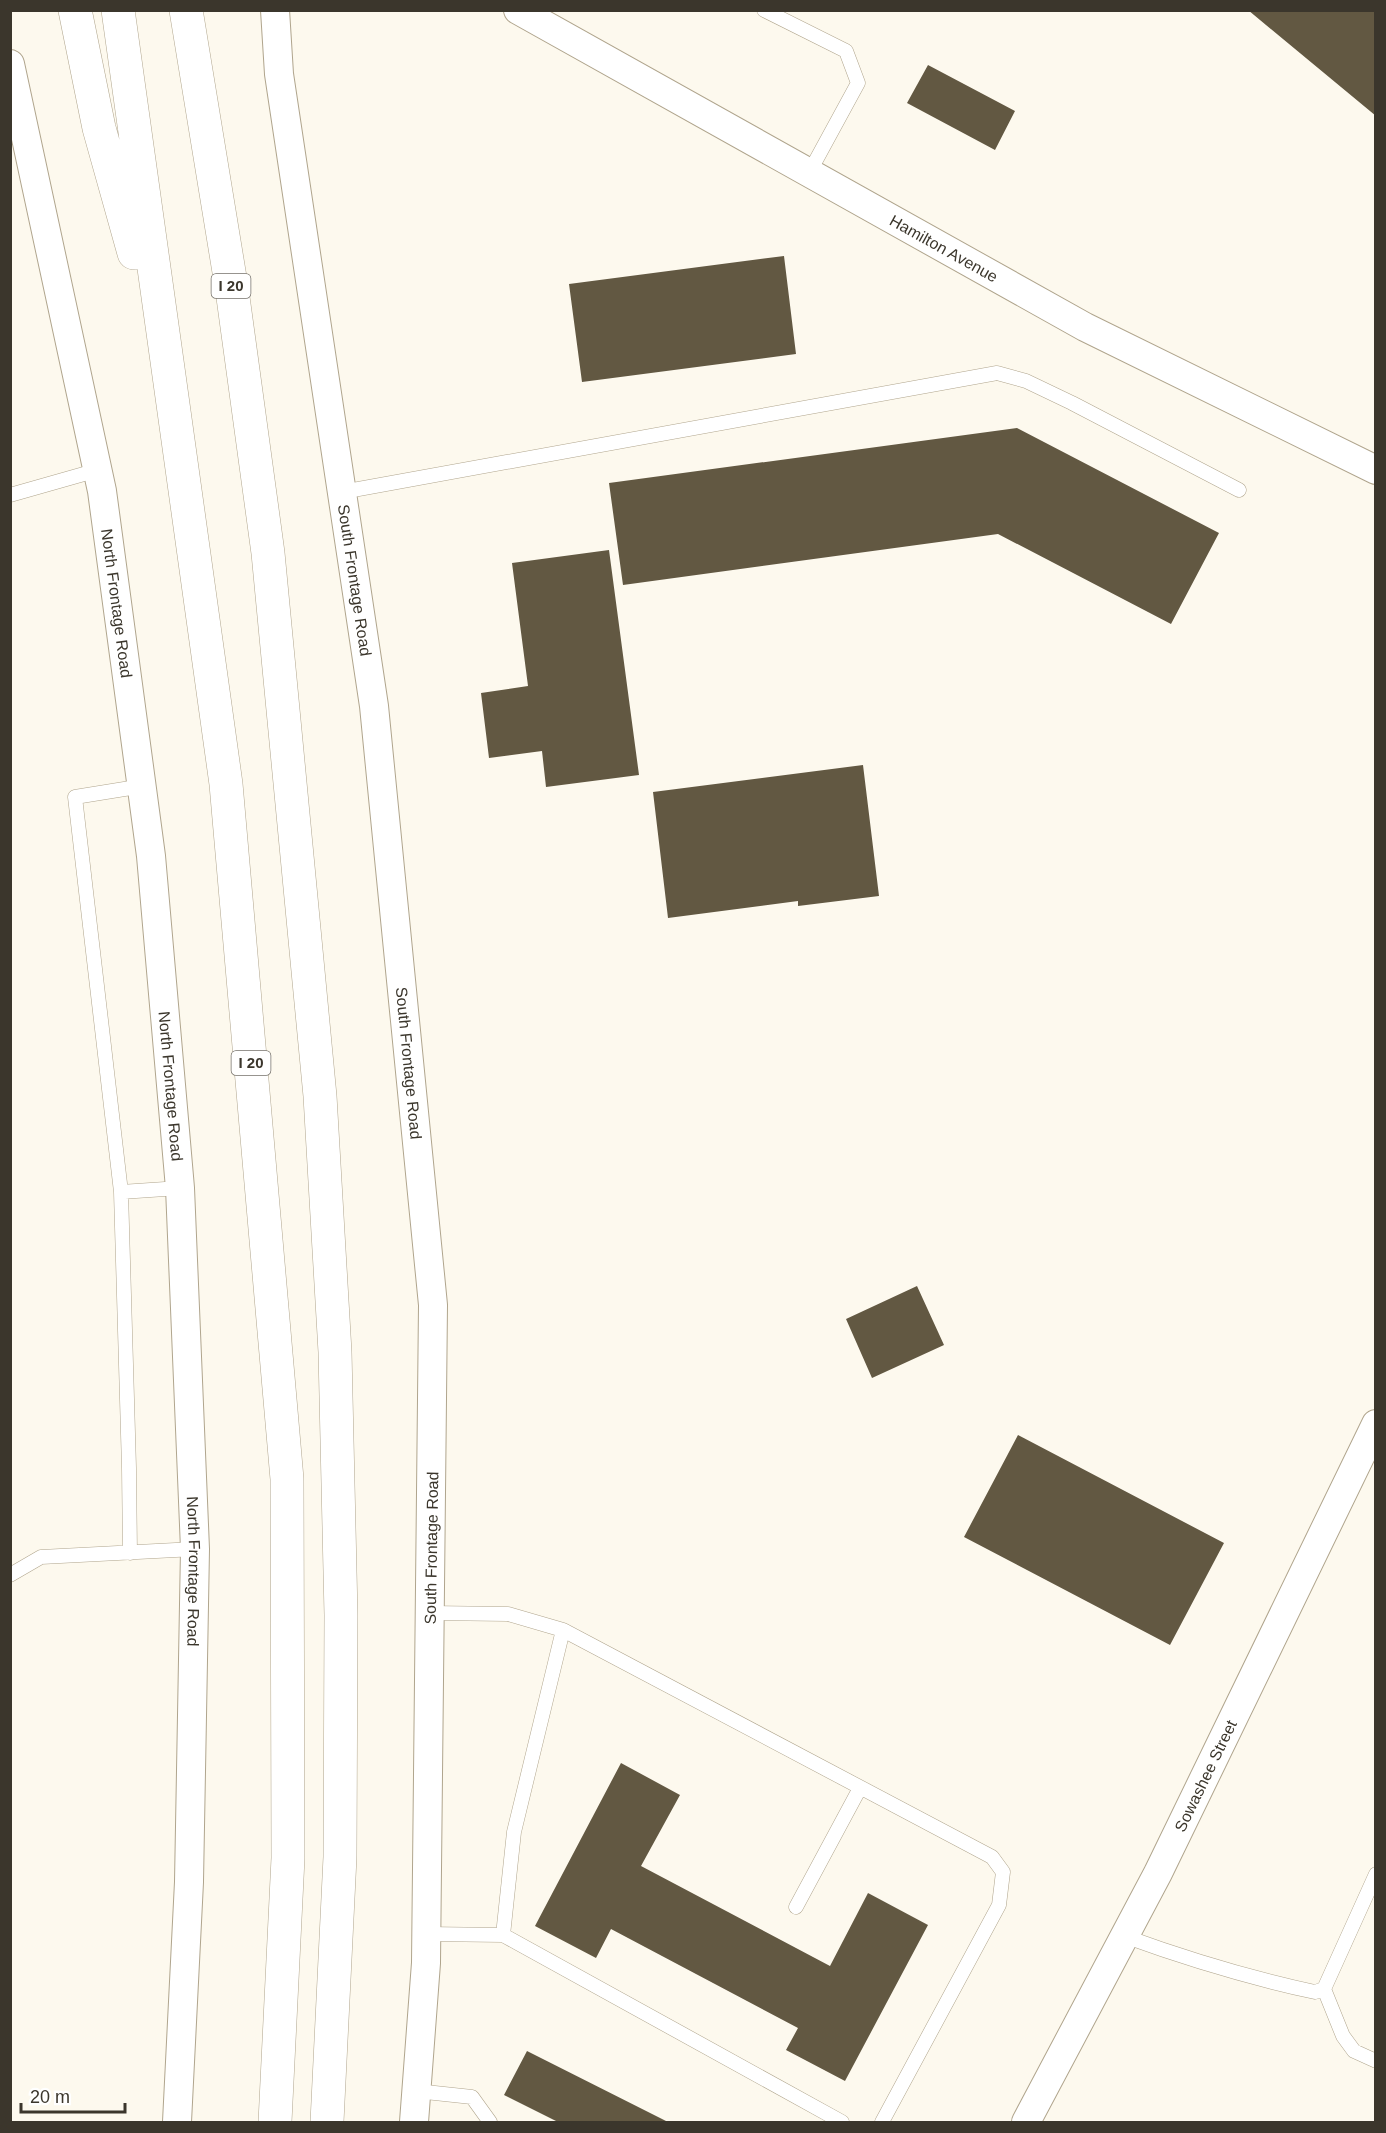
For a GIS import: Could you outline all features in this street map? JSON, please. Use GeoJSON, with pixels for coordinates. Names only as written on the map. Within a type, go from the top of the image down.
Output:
{"type":"FeatureCollection","features":[{"type":"Feature","properties":{"kind":"highway"},"geometry":{"type":"LineString","coordinates":[[75,10],[99,128],[170,380]]}},
{"type":"Feature","properties":{"kind":"highway","name":"I 20"},"geometry":{"type":"LineString","coordinates":[[118,10],[226,784],[287,1479],[288,1858],[275,2122]]}},
{"type":"Feature","properties":{"kind":"highway","name":"I 20"},"geometry":{"type":"LineString","coordinates":[[188,14],[232,290],[268,553],[320,1096],[335,1352],[341,1615],[340,1857],[327,2122]]}},
{"type":"Feature","properties":{"kind":"street","name":"South Frontage Road"},"geometry":{"type":"LineString","coordinates":[[275,10],[279,74],[374,706],[433,1305],[427,1934],[414,2122]]}},
{"type":"Feature","properties":{"kind":"street","name":"Hamilton Avenue"},"geometry":{"type":"LineString","coordinates":[[518,10],[1085,327],[1376,470]]}},
{"type":"Feature","properties":{"kind":"street","name":"North Frontage Road"},"geometry":{"type":"LineString","coordinates":[[10,64],[98,470],[151,856],[180,1188],[195,1549],[189,1882],[177,2122]]}},
{"type":"Feature","properties":{"kind":"street","name":"Sowashee Street"},"geometry":{"type":"LineString","coordinates":[[1026,2122],[1158,1873],[1376,1424]]}},
{"type":"Feature","properties":{"kind":"lane"},"geometry":{"type":"LineString","coordinates":[[764,10],[846,51],[858,84],[809,173]]}},
{"type":"Feature","properties":{"kind":"lane"},"geometry":{"type":"LineString","coordinates":[[342,492],[997,373],[1026,381],[1072,403],[1239,490]]}},
{"type":"Feature","properties":{"kind":"lane"},"geometry":{"type":"LineString","coordinates":[[10,495],[98,470]]}},
{"type":"Feature","properties":{"kind":"lane"},"geometry":{"type":"LineString","coordinates":[[130,1552],[121,1192],[75,797],[142,786]]}},
{"type":"Feature","properties":{"kind":"lane"},"geometry":{"type":"LineString","coordinates":[[121,1192],[180,1188]]}},
{"type":"Feature","properties":{"kind":"lane"},"geometry":{"type":"LineString","coordinates":[[10,1575],[41,1557],[195,1549]]}},
{"type":"Feature","properties":{"kind":"lane"},"geometry":{"type":"LineString","coordinates":[[430,1613],[508,1614],[563,1630],[992,1857],[1003,1872],[999,1905],[882,2122]]}},
{"type":"Feature","properties":{"kind":"lane"},"geometry":{"type":"LineString","coordinates":[[503,1935],[514,1832],[563,1630]]}},
{"type":"Feature","properties":{"kind":"lane"},"geometry":{"type":"LineString","coordinates":[[796,1907],[860,1788]]}},
{"type":"Feature","properties":{"kind":"lane"},"geometry":{"type":"LineString","coordinates":[[1376,1874],[1324,1989],[1348,2044],[1354,2051],[1376,2061]]}},
{"type":"Feature","properties":{"kind":"lane"},"geometry":{"type":"LineString","coordinates":[[427,1934],[503,1935],[843,2122]]}},
{"type":"Feature","properties":{"kind":"lane"},"geometry":{"type":"LineString","coordinates":[[1124,1936],[1193,1961],[1224,1968],[1259,1980],[1315,1992],[1324,1989]]}},
{"type":"Feature","properties":{"kind":"lane"},"geometry":{"type":"LineString","coordinates":[[416,2091],[472,2097],[490,2122]]}},
{"type":"Feature","properties":{"kind":"building"},"geometry":{"type":"Polygon","coordinates":[[[1248,10],[1376,10],[1376,116],[1248,10]]]}},
{"type":"Feature","properties":{"kind":"building"},"geometry":{"type":"Polygon","coordinates":[[[928,65],[1015,111],[995,150],[907,103],[928,65]]]}},
{"type":"Feature","properties":{"kind":"building"},"geometry":{"type":"Polygon","coordinates":[[[784,256],[796,354],[582,382],[569,284],[784,256]]]}},
{"type":"Feature","properties":{"kind":"building"},"geometry":{"type":"Polygon","coordinates":[[[1017,428],[1219,533],[1171,624],[998,534],[623,585],[609,483],[1017,428]]]}},
{"type":"Feature","properties":{"kind":"building"},"geometry":{"type":"Polygon","coordinates":[[[609,550],[639,775],[546,787],[542,751],[489,758],[481,693],[528,686],[512,563],[609,550]]]}},
{"type":"Feature","properties":{"kind":"building"},"geometry":{"type":"Polygon","coordinates":[[[863,765],[879,896],[798,906],[798,901],[668,918],[653,792],[863,765]]]}},
{"type":"Feature","properties":{"kind":"building"},"geometry":{"type":"Polygon","coordinates":[[[917,1286],[944,1345],[872,1378],[846,1319],[917,1286]]]}},
{"type":"Feature","properties":{"kind":"building"},"geometry":{"type":"Polygon","coordinates":[[[1018,1435],[1224,1543],[1170,1645],[964,1537],[1018,1435]]]}},
{"type":"Feature","properties":{"kind":"building"},"geometry":{"type":"Polygon","coordinates":[[[621,1763],[680,1795],[641,1866],[830,1966],[868,1893],[928,1925],[845,2081],[786,2050],[798,2028],[611,1929],[596,1958],[535,1926],[621,1763]]]}},
{"type":"Feature","properties":{"kind":"building"},"geometry":{"type":"Polygon","coordinates":[[[527,2051],[668,2122],[558,2122],[504,2095],[527,2051]]]}}]}
